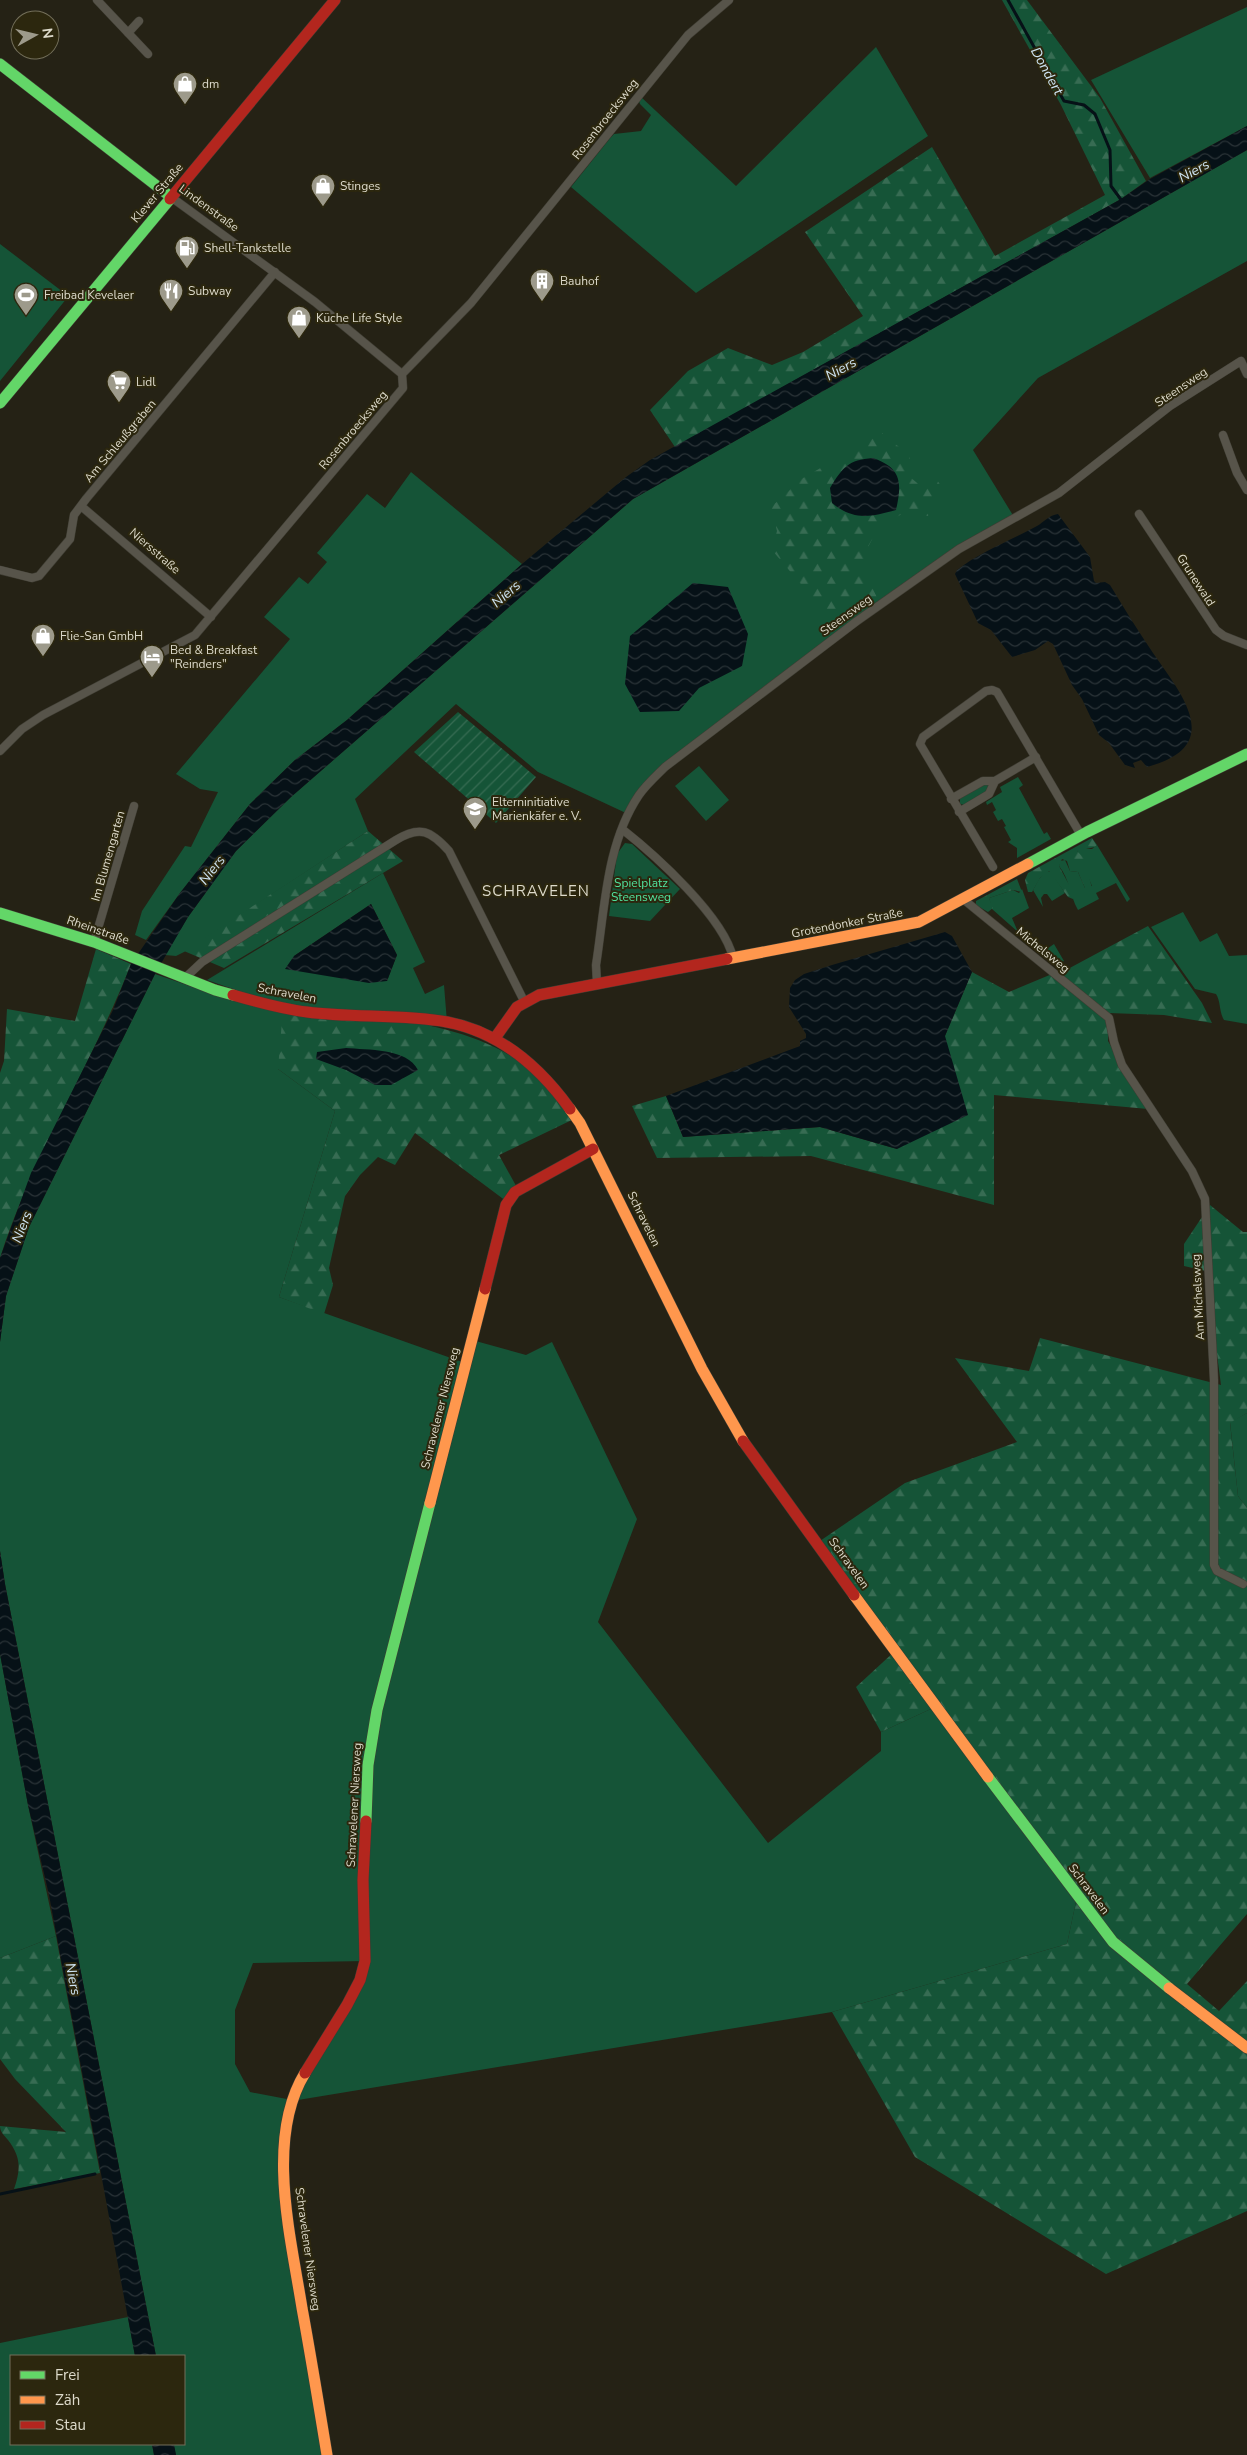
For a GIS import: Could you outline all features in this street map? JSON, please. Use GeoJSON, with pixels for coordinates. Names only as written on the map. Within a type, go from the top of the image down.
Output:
{"type":"FeatureCollection","features":[{"type":"Feature","properties":{"kind":"main road","name":"Klever Straße"},"geometry":{"type":"LineString","coordinates":[[0,403],[336,0]]}},
{"type":"Feature","properties":{"kind":"main road","name":"Lindenstraße"},"geometry":{"type":"LineString","coordinates":[[0,64],[171,197]]}},
{"type":"Feature","properties":{"kind":"main road","name":"Grotendonker Straße"},"geometry":{"type":"LineString","coordinates":[[495,1038],[511,1014],[524,1001],[539,994],[907,926],[927,919],[1081,835],[1247,754]]}},
{"type":"Feature","properties":{"kind":"main road","name":"Rheinstraße"},"geometry":{"type":"LineString","coordinates":[[0,913],[94,942],[185,978]]}},
{"type":"Feature","properties":{"kind":"main road","name":"Schravelen"},"geometry":{"type":"LineString","coordinates":[[185,978],[215,990],[282,1008],[330,1014],[447,1022],[495,1038],[522,1055],[553,1085],[580,1123],[702,1369],[736,1431],[926,1694],[1113,1942],[1140,1966],[1247,2048]]}},
{"type":"Feature","properties":{"kind":"main road","name":"Schravelener Niersweg"},"geometry":{"type":"LineString","coordinates":[[326,2451],[286,2211],[284,2148],[292,2100],[298,2084],[347,2005],[360,1980],[365,1961],[363,1880],[368,1765],[373,1728],[506,1205],[515,1192],[523,1186],[593,1149]]}},
{"type":"Feature","properties":{"kind":"street"},"geometry":{"type":"LineString","coordinates":[[97,0],[148,54]]}},
{"type":"Feature","properties":{"kind":"street","name":"Rosenbroecksweg"},"geometry":{"type":"LineString","coordinates":[[0,751],[22,729],[43,715],[195,635],[403,388],[402,374],[471,303],[688,35],[729,0]]}},
{"type":"Feature","properties":{"kind":"street"},"geometry":{"type":"LineString","coordinates":[[128,33],[139,22]]}},
{"type":"Feature","properties":{"kind":"street","name":"Lindenstraße"},"geometry":{"type":"LineString","coordinates":[[171,197],[315,302],[402,374]]}},
{"type":"Feature","properties":{"kind":"street","name":"Am Schleußgraben"},"geometry":{"type":"LineString","coordinates":[[0,570],[32,578],[38,576],[70,539],[74,515],[274,272]]}},
{"type":"Feature","properties":{"kind":"street","name":"Steensweg"},"geometry":{"type":"LineString","coordinates":[[597,983],[596,965],[613,853],[628,814],[640,794],[665,767],[850,626],[959,548],[1058,493],[1170,406],[1241,361],[1247,374]]}},
{"type":"Feature","properties":{"kind":"street"},"geometry":{"type":"LineString","coordinates":[[1223,435],[1237,473],[1247,490]]}},
{"type":"Feature","properties":{"kind":"street","name":"Niersstraße"},"geometry":{"type":"LineString","coordinates":[[81,506],[211,617]]}},
{"type":"Feature","properties":{"kind":"street","name":"Grunewald"},"geometry":{"type":"LineString","coordinates":[[1139,514],[1216,630],[1224,636],[1247,645]]}},
{"type":"Feature","properties":{"kind":"street"},"geometry":{"type":"LineString","coordinates":[[993,867],[923,752],[921,740],[986,691],[992,690],[997,692],[1081,835]]}},
{"type":"Feature","properties":{"kind":"street"},"geometry":{"type":"LineString","coordinates":[[951,799],[983,781],[996,781],[1036,758]]}},
{"type":"Feature","properties":{"kind":"street"},"geometry":{"type":"LineString","coordinates":[[959,812],[989,794],[996,781]]}},
{"type":"Feature","properties":{"kind":"street","name":"Im Blumengarten"},"geometry":{"type":"LineString","coordinates":[[94,942],[134,806]]}},
{"type":"Feature","properties":{"kind":"street"},"geometry":{"type":"LineString","coordinates":[[622,829],[651,853],[698,901],[725,938],[733,958]]}},
{"type":"Feature","properties":{"kind":"street"},"geometry":{"type":"LineString","coordinates":[[185,978],[202,962],[396,840],[414,832],[422,832],[430,833],[449,851],[524,1001]]}},
{"type":"Feature","properties":{"kind":"street","name":"Michelsweg"},"geometry":{"type":"LineString","coordinates":[[962,899],[1109,1018]]}},
{"type":"Feature","properties":{"kind":"street","name":"Am Michelsweg"},"geometry":{"type":"LineString","coordinates":[[1109,1018],[1114,1042],[1122,1065],[1192,1171],[1204,1200],[1214,1380],[1214,1565],[1217,1571],[1243,1584]]}},
{"type":"Feature","properties":{"kind":"green space"},"geometry":{"type":"Polygon","coordinates":[[[1002,0],[1027,0],[1100,98],[1146,181],[1121,199],[675,447],[650,410],[688,371],[728,348],[772,365],[803,352],[863,316],[805,232],[932,147],[995,256],[1105,195],[1061,105],[1002,0]]]}},
{"type":"Feature","properties":{"kind":"green space"},"geometry":{"type":"Polygon","coordinates":[[[1247,7],[1247,126],[1150,178],[1091,80],[1247,7]]]}},
{"type":"Feature","properties":{"kind":"green space"},"geometry":{"type":"Polygon","coordinates":[[[876,47],[928,136],[696,293],[571,187],[614,134],[641,131],[651,115],[640,104],[638,98],[640,96],[736,186],[876,47]]]}},
{"type":"Feature","properties":{"kind":"green space"},"geometry":{"type":"Polygon","coordinates":[[[1247,150],[1247,261],[1038,378],[973,450],[1014,517],[959,549],[665,767],[628,814],[538,772],[456,704],[355,799],[368,831],[184,952],[176,956],[165,955],[188,917],[236,851],[291,797],[633,499],[1247,150]]]}},
{"type":"Feature","properties":{"kind":"green space","name":"Freibad Kevelaer"},"geometry":{"type":"Polygon","coordinates":[[[0,244],[63,292],[67,298],[0,381],[0,244]]]}},
{"type":"Feature","properties":{"kind":"green space"},"geometry":{"type":"Polygon","coordinates":[[[882,433],[910,456],[910,477],[923,488],[937,480],[941,486],[928,516],[907,511],[878,528],[866,551],[868,577],[879,602],[839,629],[772,550],[777,531],[771,507],[803,478],[882,433]]]}},
{"type":"Feature","properties":{"kind":"green space"},"geometry":{"type":"Polygon","coordinates":[[[411,472],[522,564],[347,720],[295,760],[250,804],[180,893],[146,940],[135,935],[142,911],[185,846],[191,847],[218,792],[200,789],[176,774],[290,639],[264,617],[299,577],[308,584],[327,562],[317,553],[367,494],[385,508],[411,472]]]}},
{"type":"Feature","properties":{"kind":"green space"},"geometry":{"type":"Polygon","coordinates":[[[458,712],[536,777],[496,823],[414,752],[458,712]]]}},
{"type":"Feature","properties":{"kind":"green space"},"geometry":{"type":"Polygon","coordinates":[[[699,766],[729,800],[706,821],[675,786],[699,766]]]}},
{"type":"Feature","properties":{"kind":"green space"},"geometry":{"type":"Polygon","coordinates":[[[1018,777],[1023,785],[1019,788],[1044,834],[1047,832],[1051,839],[1017,858],[1017,848],[1008,842],[1011,840],[1004,827],[1006,826],[1002,819],[998,821],[993,812],[996,810],[992,802],[987,805],[986,802],[1002,792],[1000,787],[1018,777]]]}},
{"type":"Feature","properties":{"kind":"green space"},"geometry":{"type":"Polygon","coordinates":[[[984,784],[989,785],[988,790],[964,805],[960,804],[960,798],[984,784]]]}},
{"type":"Feature","properties":{"kind":"green space"},"geometry":{"type":"Polygon","coordinates":[[[368,831],[403,861],[224,968],[184,951],[368,831]]]}},
{"type":"Feature","properties":{"kind":"green space"},"geometry":{"type":"Polygon","coordinates":[[[1092,838],[1097,845],[1095,847],[1077,851],[1084,858],[1092,888],[1085,888],[1078,872],[1070,871],[1067,861],[1062,859],[1059,866],[1074,894],[1073,899],[1068,897],[1049,871],[1040,878],[1032,892],[1028,892],[1025,880],[1028,873],[1092,838]]]}},
{"type":"Feature","properties":{"kind":"green space","name":"Spielplatz Steensweg"},"geometry":{"type":"Polygon","coordinates":[[[625,843],[632,844],[680,889],[650,921],[609,916],[617,854],[625,843]]]}},
{"type":"Feature","properties":{"kind":"green space"},"geometry":{"type":"Polygon","coordinates":[[[1097,845],[1130,899],[1127,902],[1116,883],[1096,893],[1099,899],[1078,910],[1063,871],[1059,866],[1060,861],[1065,860],[1070,871],[1078,872],[1085,888],[1092,886],[1077,851],[1079,849],[1092,849],[1097,845]]]}},
{"type":"Feature","properties":{"kind":"green space"},"geometry":{"type":"Polygon","coordinates":[[[1047,871],[1051,872],[1065,893],[1052,901],[1047,894],[1044,894],[1041,898],[1043,907],[1033,890],[1039,879],[1047,871]]]}},
{"type":"Feature","properties":{"kind":"green space"},"geometry":{"type":"Polygon","coordinates":[[[383,873],[425,962],[413,968],[425,994],[444,985],[447,1022],[278,1069],[335,1111],[279,1297],[465,1363],[472,1340],[526,1355],[552,1342],[637,1519],[598,1622],[768,1843],[881,1751],[881,1732],[935,1707],[1077,1897],[1067,1944],[832,2012],[292,2101],[284,2141],[286,2211],[327,2455],[176,2455],[173,2445],[185,2445],[185,2355],[156,2355],[5,1584],[0,1551],[0,1342],[6,1296],[29,1227],[155,974],[234,1001],[255,1001],[256,997],[207,980],[383,873]],[[371,904],[294,956],[387,981],[397,955],[371,904]],[[365,1961],[253,1963],[235,2010],[235,2064],[250,2092],[292,2100],[365,1961]]]}},
{"type":"Feature","properties":{"kind":"green space"},"geometry":{"type":"Polygon","coordinates":[[[1017,879],[1022,892],[1013,890],[989,898],[993,908],[988,912],[976,905],[976,901],[1017,879]]]}},
{"type":"Feature","properties":{"kind":"green space"},"geometry":{"type":"Polygon","coordinates":[[[1022,889],[1029,908],[1012,918],[1018,932],[992,909],[989,898],[1013,890],[1019,893],[1022,889]]]}},
{"type":"Feature","properties":{"kind":"green space"},"geometry":{"type":"Polygon","coordinates":[[[1183,912],[1200,942],[1217,933],[1229,956],[1247,955],[1247,1024],[1224,1020],[1216,994],[1195,989],[1151,927],[1183,912]]]}},
{"type":"Feature","properties":{"kind":"green space"},"geometry":{"type":"Polygon","coordinates":[[[1148,926],[1202,1003],[1212,1023],[1164,1015],[1109,1013],[1108,1041],[1148,1109],[994,1095],[994,1205],[811,1156],[657,1158],[632,1106],[666,1096],[683,1137],[820,1127],[897,1149],[972,972],[1009,992],[1052,974],[1059,979],[1065,975],[1066,970],[1148,926]]]}},
{"type":"Feature","properties":{"kind":"green space"},"geometry":{"type":"Polygon","coordinates":[[[1054,944],[1064,961],[1058,965],[1041,953],[1054,944]]]}},
{"type":"Feature","properties":{"kind":"green space"},"geometry":{"type":"Polygon","coordinates":[[[96,949],[131,964],[99,1038],[29,1183],[0,1258],[0,1073],[4,1061],[7,1009],[75,1021],[96,949]]]}},
{"type":"Feature","properties":{"kind":"green space"},"geometry":{"type":"Polygon","coordinates":[[[283,1009],[401,1020],[460,1034],[487,1044],[511,1056],[533,1074],[566,1110],[576,1118],[499,1155],[520,1193],[510,1204],[415,1133],[395,1165],[378,1157],[360,1175],[345,1196],[329,1268],[333,1285],[324,1314],[279,1297],[335,1111],[278,1069],[283,1009]]]}},
{"type":"Feature","properties":{"kind":"green space"},"geometry":{"type":"Polygon","coordinates":[[[1210,1205],[1243,1232],[1247,1232],[1247,1413],[1230,1423],[1238,1496],[1247,1508],[1247,1914],[1187,1984],[1219,2011],[1247,1981],[1247,2211],[1106,2274],[915,2157],[832,2012],[1067,1944],[1077,1897],[935,1707],[881,1732],[856,1687],[895,1651],[817,1543],[905,1483],[1017,1442],[955,1358],[1029,1371],[1040,1338],[1221,1385],[1206,1271],[1184,1266],[1184,1244],[1210,1205]]]}},
{"type":"Feature","properties":{"kind":"green space"},"geometry":{"type":"Polygon","coordinates":[[[1247,1413],[1247,1508],[1238,1496],[1230,1422],[1247,1413]]]}},
{"type":"Feature","properties":{"kind":"green space"},"geometry":{"type":"Polygon","coordinates":[[[0,1654],[28,1805],[56,1936],[0,1958],[0,1654]]]}},
{"type":"Feature","properties":{"kind":"green space"},"geometry":{"type":"Polygon","coordinates":[[[56,1936],[100,2173],[14,2189],[19,2163],[12,2146],[1,2132],[0,2126],[66,2132],[15,2079],[0,2059],[0,1958],[56,1936]]]}},
{"type":"Feature","properties":{"kind":"green space"},"geometry":{"type":"Polygon","coordinates":[[[128,2317],[135,2355],[10,2355],[10,2445],[152,2445],[154,2455],[0,2455],[0,2343],[128,2317]]]}},
{"type":"Feature","properties":{"kind":"water","name":"Niers"},"geometry":{"type":"Polygon","coordinates":[[[1247,126],[1247,150],[633,499],[291,797],[236,851],[188,917],[155,974],[29,1227],[6,1296],[0,1342],[0,1258],[31,1173],[113,1010],[131,964],[180,893],[250,804],[295,760],[347,720],[522,564],[626,477],[650,460],[1121,199],[1150,179],[1247,126]]]}},
{"type":"Feature","properties":{"kind":"water"},"geometry":{"type":"Polygon","coordinates":[[[873,458],[890,467],[898,478],[899,492],[896,510],[863,516],[848,513],[832,503],[830,488],[843,470],[852,463],[873,458]]]}},
{"type":"Feature","properties":{"kind":"water"},"geometry":{"type":"Polygon","coordinates":[[[1058,514],[1090,557],[1094,581],[1096,583],[1105,582],[1110,585],[1185,702],[1190,718],[1191,733],[1185,746],[1171,758],[1147,767],[1141,760],[1133,763],[1135,768],[1125,765],[1109,743],[1099,735],[1082,699],[1072,685],[1053,644],[1048,641],[1035,650],[1012,657],[991,630],[978,623],[955,574],[957,570],[976,557],[1058,514]]]}},
{"type":"Feature","properties":{"kind":"water"},"geometry":{"type":"Polygon","coordinates":[[[693,583],[728,587],[748,634],[742,666],[699,688],[679,711],[640,712],[625,684],[630,636],[693,583]]]}},
{"type":"Feature","properties":{"kind":"water"},"geometry":{"type":"Polygon","coordinates":[[[371,904],[397,955],[387,981],[369,983],[285,969],[294,956],[371,904]]]}},
{"type":"Feature","properties":{"kind":"water"},"geometry":{"type":"Polygon","coordinates":[[[945,932],[952,936],[972,972],[945,1036],[968,1115],[897,1149],[820,1127],[683,1137],[666,1096],[800,1046],[800,1041],[806,1038],[806,1034],[789,1007],[790,988],[795,980],[804,974],[832,965],[945,932]]]}},
{"type":"Feature","properties":{"kind":"water"},"geometry":{"type":"Polygon","coordinates":[[[346,1048],[396,1054],[413,1063],[418,1070],[391,1085],[375,1085],[346,1070],[316,1059],[317,1052],[346,1048]]]}},
{"type":"Feature","properties":{"kind":"water","name":"Niers"},"geometry":{"type":"Polygon","coordinates":[[[0,1551],[156,2355],[135,2355],[49,1895],[28,1805],[0,1654],[0,1551]]]}},
{"type":"Feature","properties":{"kind":"water"},"geometry":{"type":"Polygon","coordinates":[[[152,2445],[174,2445],[176,2455],[154,2455],[152,2445]]]}},
{"type":"Feature","properties":{"kind":"waterway","name":"Dondert"},"geometry":{"type":"LineString","coordinates":[[1008,0],[1064,101],[1084,105],[1095,114],[1110,150],[1111,186],[1122,201]]}},
{"type":"Feature","properties":{"kind":"waterway"},"geometry":{"type":"LineString","coordinates":[[0,2194],[95,2174]]}},
{"type":"Feature","properties":{"kind":"traffic: fast"},"geometry":{"type":"LineString","coordinates":[[0,64],[171,197]]}},
{"type":"Feature","properties":{"kind":"traffic: fast"},"geometry":{"type":"LineString","coordinates":[[0,403],[170,199]]}},
{"type":"Feature","properties":{"kind":"traffic: fast"},"geometry":{"type":"LineString","coordinates":[[1028,864],[1087,832],[1247,754]]}},
{"type":"Feature","properties":{"kind":"traffic: fast"},"geometry":{"type":"LineString","coordinates":[[0,913],[94,942],[215,990],[233,995]]}},
{"type":"Feature","properties":{"kind":"traffic: fast"},"geometry":{"type":"LineString","coordinates":[[366,1821],[368,1765],[377,1710],[430,1503]]}},
{"type":"Feature","properties":{"kind":"traffic: fast"},"geometry":{"type":"LineString","coordinates":[[988,1777],[1113,1942],[1169,1988]]}},
{"type":"Feature","properties":{"kind":"traffic: slow"},"geometry":{"type":"LineString","coordinates":[[727,959],[919,922],[1028,864]]}},
{"type":"Feature","properties":{"kind":"traffic: slow"},"geometry":{"type":"LineString","coordinates":[[570,1109],[580,1123],[702,1369],[743,1441]]}},
{"type":"Feature","properties":{"kind":"traffic: slow"},"geometry":{"type":"LineString","coordinates":[[430,1503],[485,1289]]}},
{"type":"Feature","properties":{"kind":"traffic: slow"},"geometry":{"type":"LineString","coordinates":[[854,1595],[988,1777]]}},
{"type":"Feature","properties":{"kind":"traffic: slow"},"geometry":{"type":"LineString","coordinates":[[1169,1988],[1247,2048]]}},
{"type":"Feature","properties":{"kind":"traffic: slow"},"geometry":{"type":"LineString","coordinates":[[305,2073],[293,2099],[286,2127],[284,2189],[292,2251],[327,2455]]}},
{"type":"Feature","properties":{"kind":"traffic: jam"},"geometry":{"type":"LineString","coordinates":[[170,199],[335,0]]}},
{"type":"Feature","properties":{"kind":"traffic: jam"},"geometry":{"type":"LineString","coordinates":[[495,1038],[517,1007],[539,995],[727,959]]}},
{"type":"Feature","properties":{"kind":"traffic: jam"},"geometry":{"type":"LineString","coordinates":[[233,995],[260,1003],[307,1012],[430,1020],[466,1027],[484,1034],[517,1053],[545,1079],[570,1109]]}},
{"type":"Feature","properties":{"kind":"traffic: jam"},"geometry":{"type":"LineString","coordinates":[[485,1289],[506,1205],[515,1192],[593,1149]]}},
{"type":"Feature","properties":{"kind":"traffic: jam"},"geometry":{"type":"LineString","coordinates":[[743,1441],[854,1595]]}},
{"type":"Feature","properties":{"kind":"traffic: jam"},"geometry":{"type":"LineString","coordinates":[[305,2073],[347,2005],[360,1980],[365,1961],[363,1880],[366,1821]]}},
{"type":"Feature","properties":{"kind":"place","name":"dm"},"geometry":{"type":"Point","coordinates":[185,105]}},
{"type":"Feature","properties":{"kind":"place","name":"Stinges"},"geometry":{"type":"Point","coordinates":[323,207]}},
{"type":"Feature","properties":{"kind":"place","name":"Shell-Tankstelle"},"geometry":{"type":"Point","coordinates":[187,269]}},
{"type":"Feature","properties":{"kind":"place","name":"Bauhof"},"geometry":{"type":"Point","coordinates":[542,302]}},
{"type":"Feature","properties":{"kind":"place","name":"Subway"},"geometry":{"type":"Point","coordinates":[171,312]}},
{"type":"Feature","properties":{"kind":"place","name":"Freibad Kevelaer"},"geometry":{"type":"Point","coordinates":[26,316]}},
{"type":"Feature","properties":{"kind":"place","name":"Küche Life Style"},"geometry":{"type":"Point","coordinates":[299,339]}},
{"type":"Feature","properties":{"kind":"place","name":"Lidl"},"geometry":{"type":"Point","coordinates":[119,403]}},
{"type":"Feature","properties":{"kind":"place","name":"Flie-San GmbH"},"geometry":{"type":"Point","coordinates":[43,657]}},
{"type":"Feature","properties":{"kind":"place","name":"Bed & Breakfast \"Reinders\""},"geometry":{"type":"Point","coordinates":[152,678]}},
{"type":"Feature","properties":{"kind":"place","name":"Elterninitiative Marienkäfer e. V."},"geometry":{"type":"Point","coordinates":[475,830]}},
{"type":"Feature","properties":{"kind":"district","name":"SCHRAVELEN"},"geometry":{"type":"Point","coordinates":[536,891]}}]}
